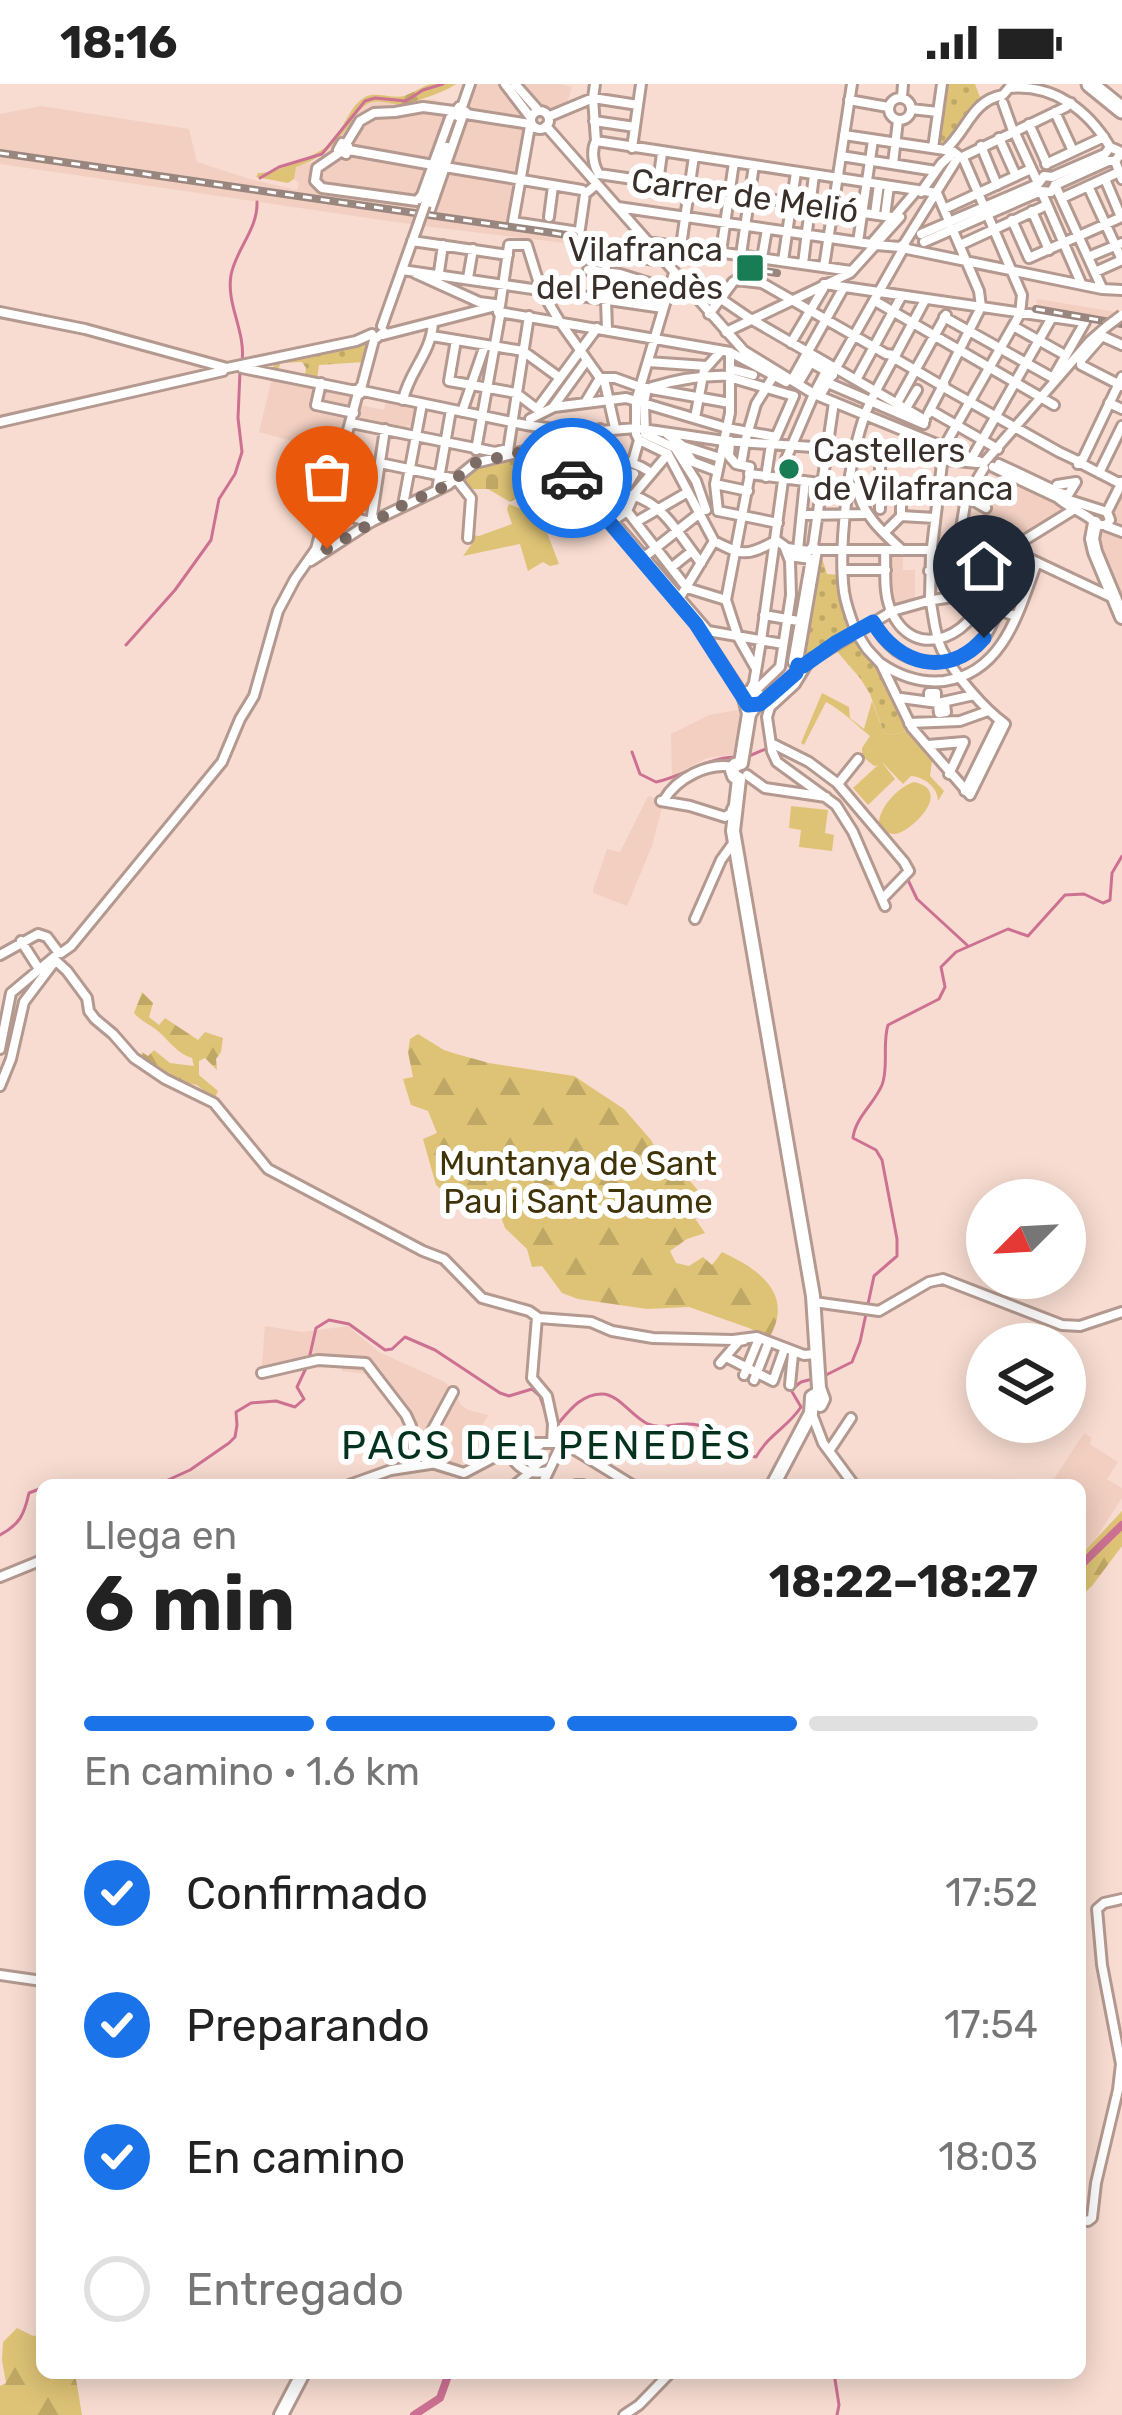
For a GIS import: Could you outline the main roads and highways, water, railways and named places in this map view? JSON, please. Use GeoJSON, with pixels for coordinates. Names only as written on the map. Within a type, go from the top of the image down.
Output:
{"type":"FeatureCollection","features":[{"type":"Feature","properties":{"kind":"highway"},"geometry":{"type":"LineString","coordinates":[[1091,84],[1116,104]]}},
{"type":"Feature","properties":{"kind":"main road"},"geometry":{"type":"LineString","coordinates":[[1103,518],[1093,546],[1122,617]]}},
{"type":"Feature","properties":{"kind":"main road"},"geometry":{"type":"LineString","coordinates":[[753,694],[733,822],[814,1302],[817,1354],[818,1398],[776,1479]]}},
{"type":"Feature","properties":{"kind":"main road"},"geometry":{"type":"LineString","coordinates":[[281,2415],[300,2379]]}},
{"type":"Feature","properties":{"kind":"waterway"},"geometry":{"type":"LineString","coordinates":[[260,178],[322,154],[365,101],[406,101],[443,84]]}},
{"type":"Feature","properties":{"kind":"waterway"},"geometry":{"type":"LineString","coordinates":[[242,362],[231,275],[257,202]]}},
{"type":"Feature","properties":{"kind":"waterway"},"geometry":{"type":"LineString","coordinates":[[126,645],[211,540],[219,499],[242,452],[240,372]]}},
{"type":"Feature","properties":{"kind":"waterway"},"geometry":{"type":"LineString","coordinates":[[749,756],[768,748]]}},
{"type":"Feature","properties":{"kind":"waterway"},"geometry":{"type":"LineString","coordinates":[[632,752],[640,774],[656,782],[734,757]]}},
{"type":"Feature","properties":{"kind":"waterway"},"geometry":{"type":"LineString","coordinates":[[875,834],[892,854]]}},
{"type":"Feature","properties":{"kind":"waterway"},"geometry":{"type":"LineString","coordinates":[[868,1304],[874,1276],[897,1256],[897,1239],[882,1160],[876,1150],[853,1138],[882,1085],[888,1025],[939,999],[945,987],[941,967],[956,952],[1008,929],[1028,936],[1065,895],[1084,894],[1103,903],[1110,900],[1112,873],[1122,856]]}},
{"type":"Feature","properties":{"kind":"waterway"},"geometry":{"type":"LineString","coordinates":[[899,861],[917,899],[967,945]]}},
{"type":"Feature","properties":{"kind":"waterway"},"geometry":{"type":"LineString","coordinates":[[826,1375],[852,1362],[866,1314]]}},
{"type":"Feature","properties":{"kind":"waterway"},"geometry":{"type":"LineString","coordinates":[[309,1359],[316,1328],[329,1320],[349,1324],[385,1350],[405,1337],[435,1350],[500,1393],[509,1396],[532,1389],[540,1396],[549,1423]]}},
{"type":"Feature","properties":{"kind":"waterway"},"geometry":{"type":"LineString","coordinates":[[170,1479],[229,1443],[235,1437],[236,1412],[251,1403],[276,1401],[295,1407],[304,1399],[297,1387],[306,1368]]}},
{"type":"Feature","properties":{"kind":"waterway"},"geometry":{"type":"LineString","coordinates":[[557,1425],[582,1400],[602,1394],[648,1424],[704,1426],[740,1454],[756,1457],[801,1407],[791,1390],[816,1378]]}},
{"type":"Feature","properties":{"kind":"waterway"},"geometry":{"type":"LineString","coordinates":[[0,1535],[20,1518],[29,1493],[36,1490]]}},
{"type":"Feature","properties":{"kind":"waterway"},"geometry":{"type":"LineString","coordinates":[[1086,1560],[1122,1525]]}},
{"type":"Feature","properties":{"kind":"waterway"},"geometry":{"type":"LineString","coordinates":[[414,2415],[440,2398],[447,2379]]}},
{"type":"Feature","properties":{"kind":"waterway"},"geometry":{"type":"LineString","coordinates":[[835,2379],[837,2415]]}},
{"type":"Feature","properties":{"kind":"railway"},"geometry":{"type":"LineString","coordinates":[[0,153],[574,236]]}},
{"type":"Feature","properties":{"kind":"railway"},"geometry":{"type":"LineString","coordinates":[[746,268],[777,273]]}},
{"type":"Feature","properties":{"kind":"railway"},"geometry":{"type":"LineString","coordinates":[[1036,309],[1122,324]]}},
{"type":"Feature","properties":{"kind":"place","name":"Vilafranca del Penedès"},"geometry":{"type":"Point","coordinates":[750,268]}},
{"type":"Feature","properties":{"kind":"place","name":"Castellers de Vilafranca"},"geometry":{"type":"Point","coordinates":[789,469]}},
{"type":"Feature","properties":{"kind":"district","name":"PACS DEL PENEDÈS"},"geometry":{"type":"Point","coordinates":[547,1445]}},
{"type":"Feature","properties":{"kind":"park label","name":"Muntanya de Sant Pau i Sant Jaume"},"geometry":{"type":"Point","coordinates":[578,1182]}}]}
